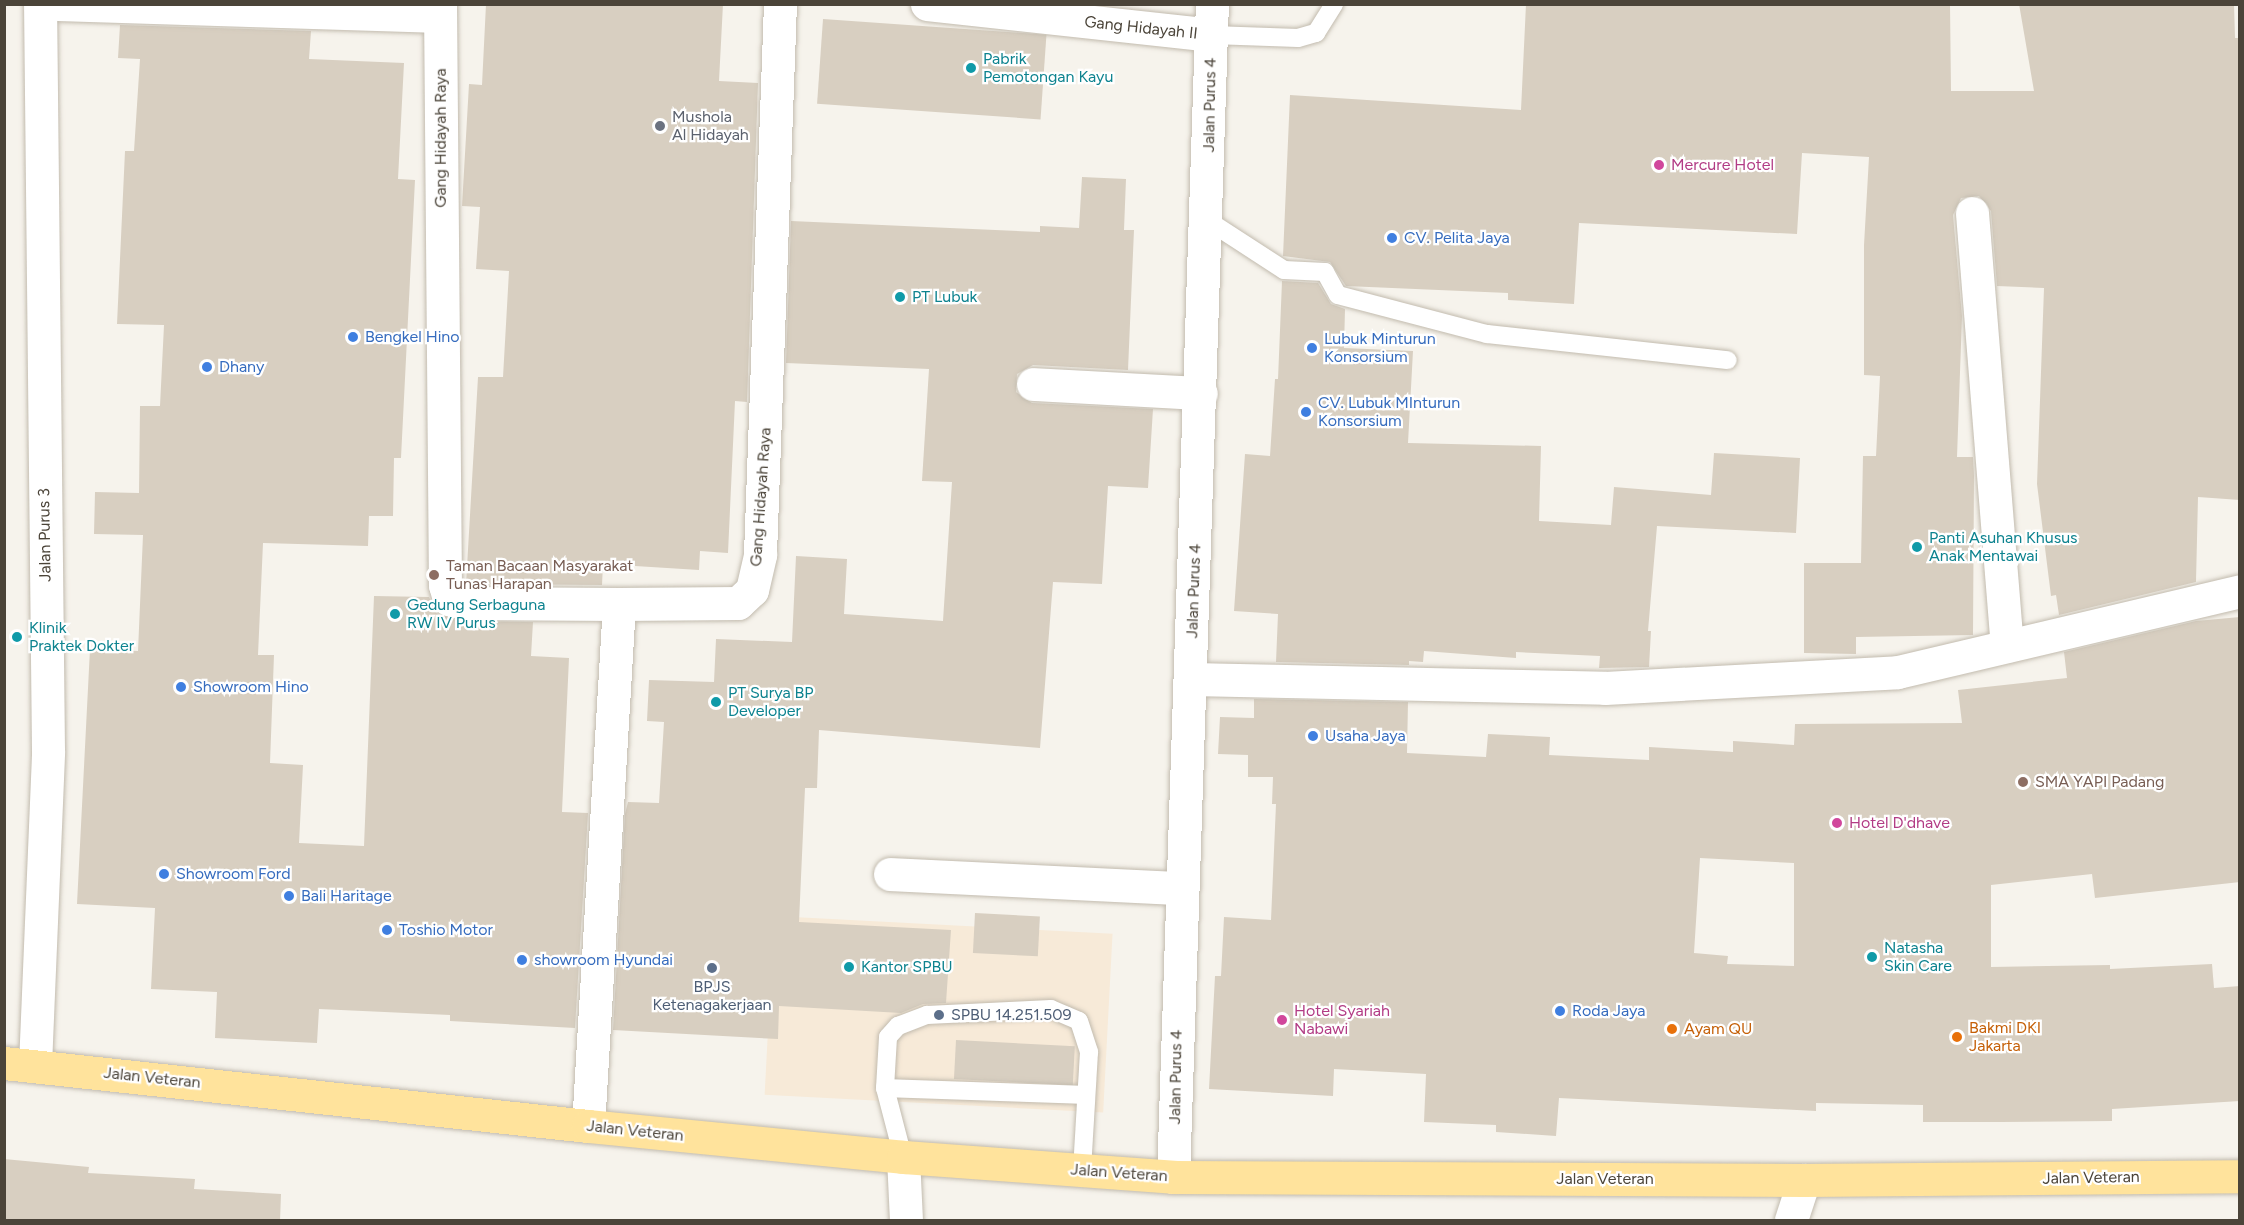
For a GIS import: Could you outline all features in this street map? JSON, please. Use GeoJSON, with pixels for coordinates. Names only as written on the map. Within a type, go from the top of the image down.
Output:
{"type":"FeatureCollection","features":[{"type":"Feature","properties":{"kind":"main road","name":"Jalan Veteran"},"geometry":{"type":"LineString","coordinates":[[20,1064],[588,1126],[903,1157],[1173,1177],[1804,1180],[2240,1176]]}},
{"type":"Feature","properties":{"kind":"street","name":"Jalan Purus 3"},"geometry":{"type":"LineString","coordinates":[[20,1064],[48,751],[40,4]]}},
{"type":"Feature","properties":{"kind":"street"},"geometry":{"type":"LineString","coordinates":[[58,4],[440,10]]}},
{"type":"Feature","properties":{"kind":"street","name":"Gang Hidayah Raya"},"geometry":{"type":"LineString","coordinates":[[440,10],[445,585],[449,599],[464,603],[738,603],[752,590],[760,554],[780,4]]}},
{"type":"Feature","properties":{"kind":"street","name":"Gang Hidayah II"},"geometry":{"type":"LineString","coordinates":[[927,4],[1212,20]]}},
{"type":"Feature","properties":{"kind":"street","name":"Jalan Purus 4"},"geometry":{"type":"LineString","coordinates":[[1173,1177],[1212,20]]}},
{"type":"Feature","properties":{"kind":"street"},"geometry":{"type":"LineString","coordinates":[[1972,213],[2007,646]]}},
{"type":"Feature","properties":{"kind":"street"},"geometry":{"type":"LineString","coordinates":[[1033,384],[1201,393]]}},
{"type":"Feature","properties":{"kind":"street"},"geometry":{"type":"LineString","coordinates":[[1191,679],[1605,688],[1898,672],[2240,591]]}},
{"type":"Feature","properties":{"kind":"street"},"geometry":{"type":"LineString","coordinates":[[588,1126],[619,604]]}},
{"type":"Feature","properties":{"kind":"street"},"geometry":{"type":"LineString","coordinates":[[890,874],[1181,888]]}},
{"type":"Feature","properties":{"kind":"street"},"geometry":{"type":"LineString","coordinates":[[903,1157],[906,1221]]}},
{"type":"Feature","properties":{"kind":"street"},"geometry":{"type":"LineString","coordinates":[[1791,1221],[1804,1180]]}},
{"type":"Feature","properties":{"kind":"lane"},"geometry":{"type":"LineString","coordinates":[[1212,20],[1298,38],[1317,33],[1334,4]]}},
{"type":"Feature","properties":{"kind":"lane"},"geometry":{"type":"LineString","coordinates":[[1207,220],[1284,270],[1325,272],[1338,295],[1487,334],[1728,360]]}},
{"type":"Feature","properties":{"kind":"lane"},"geometry":{"type":"LineString","coordinates":[[903,1157],[885,1088],[888,1037],[898,1026],[927,1015],[1051,1009],[1079,1021],[1089,1052],[1082,1171]]}},
{"type":"Feature","properties":{"kind":"lane"},"geometry":{"type":"LineString","coordinates":[[885,1088],[1086,1095]]}},
{"type":"Feature","properties":{"kind":"shaded area","name":"SPBU 14.251.509"},"geometry":{"type":"Polygon","coordinates":[[[774,916],[1113,934],[1103,1112],[765,1095],[774,916]]]}},
{"type":"Feature","properties":{"kind":"building"},"geometry":{"type":"Polygon","coordinates":[[[486,4],[723,4],[719,81],[758,83],[747,402],[735,401],[728,553],[700,551],[699,570],[603,564],[602,585],[466,584],[478,377],[503,377],[509,271],[476,269],[480,207],[462,206],[469,84],[482,85],[486,4]]]}},
{"type":"Feature","properties":{"kind":"building"},"geometry":{"type":"Polygon","coordinates":[[[1526,4],[1950,4],[1951,91],[2034,91],[2019,4],[2234,4],[2235,38],[2240,38],[2240,500],[2198,497],[2196,582],[2059,615],[2056,595],[2051,596],[2037,484],[2044,288],[1997,286],[1991,211],[1979,196],[1961,198],[1953,215],[1962,316],[1957,457],[1973,457],[1974,475],[1973,635],[1856,637],[1856,654],[1804,653],[1804,563],[1861,563],[1863,456],[1876,456],[1880,376],[1864,375],[1864,245],[1869,157],[1802,153],[1797,234],[1579,223],[1574,304],[1508,300],[1508,293],[1346,286],[1330,262],[1283,256],[1290,95],[1521,110],[1526,4]]]}},
{"type":"Feature","properties":{"kind":"building","name":"Pabrik Pemotongan Kayu"},"geometry":{"type":"Polygon","coordinates":[[[823,19],[1046,35],[1041,119],[817,104],[823,19]]]}},
{"type":"Feature","properties":{"kind":"building"},"geometry":{"type":"Polygon","coordinates":[[[120,25],[311,31],[309,59],[404,63],[398,179],[415,180],[401,458],[394,458],[393,516],[369,516],[368,546],[263,543],[258,655],[274,655],[270,763],[303,765],[299,843],[364,846],[374,596],[429,597],[436,613],[459,621],[533,622],[531,656],[569,658],[562,812],[588,813],[575,1028],[450,1021],[450,1015],[319,1009],[317,1043],[215,1038],[217,992],[151,989],[155,908],[77,904],[90,649],[138,651],[143,535],[94,534],[95,492],[139,493],[140,406],[160,406],[164,325],[117,324],[125,151],[134,151],[140,59],[118,58],[120,25]]]}},
{"type":"Feature","properties":{"kind":"building"},"geometry":{"type":"Polygon","coordinates":[[[1082,177],[1126,179],[1124,230],[1134,230],[1128,370],[1033,365],[1017,374],[1016,392],[1032,403],[1153,409],[1148,488],[1108,486],[1102,584],[1053,582],[1040,748],[819,730],[817,788],[805,788],[799,922],[951,930],[946,1003],[923,1004],[901,1013],[779,1006],[778,1039],[613,1030],[625,814],[628,802],[659,803],[664,722],[647,721],[649,680],[714,682],[716,639],[792,642],[796,556],[847,559],[844,614],[943,621],[952,482],[922,481],[929,369],[786,363],[791,221],[1040,232],[1040,226],[1079,228],[1082,177]]]}},
{"type":"Feature","properties":{"kind":"building"},"geometry":{"type":"Polygon","coordinates":[[[1282,281],[1318,283],[1331,304],[1345,309],[1344,348],[1413,351],[1408,443],[1541,446],[1539,521],[1611,525],[1614,487],[1711,495],[1714,453],[1800,458],[1796,533],[1657,526],[1648,631],[1651,631],[1649,667],[1599,668],[1600,656],[1516,652],[1516,658],[1424,651],[1423,662],[1409,661],[1409,665],[1276,662],[1278,614],[1234,611],[1245,454],[1270,456],[1275,379],[1278,379],[1282,281]]]}},
{"type":"Feature","properties":{"kind":"building"},"geometry":{"type":"Polygon","coordinates":[[[2240,617],[2240,882],[2095,898],[2092,874],[1991,885],[1991,967],[2110,965],[2110,969],[2212,964],[2214,988],[2240,986],[2240,1101],[2112,1109],[2112,1121],[1923,1122],[1923,1105],[1816,1103],[1816,1111],[1559,1098],[1556,1136],[1496,1132],[1496,1125],[1424,1122],[1426,1074],[1334,1069],[1333,1096],[1209,1089],[1215,976],[1221,976],[1224,917],[1271,920],[1276,804],[1272,804],[1273,777],[1248,777],[1248,755],[1218,754],[1220,717],[1254,718],[1254,699],[1408,702],[1407,753],[1486,757],[1488,734],[1550,737],[1549,755],[1649,760],[1649,747],[1733,752],[1733,741],[1794,745],[1795,724],[1962,723],[1958,690],[2067,678],[2064,652],[2196,621],[2240,617]],[[1700,858],[1694,953],[1728,956],[1727,964],[1794,966],[1794,863],[1700,858]]]}},
{"type":"Feature","properties":{"kind":"building"},"geometry":{"type":"Polygon","coordinates":[[[975,913],[1040,916],[1038,956],[973,953],[975,913]]]}},
{"type":"Feature","properties":{"kind":"building"},"geometry":{"type":"Polygon","coordinates":[[[956,1040],[1075,1046],[1073,1085],[954,1079],[956,1040]]]}},
{"type":"Feature","properties":{"kind":"building"},"geometry":{"type":"Polygon","coordinates":[[[4,1159],[89,1167],[88,1173],[195,1179],[194,1189],[281,1194],[280,1221],[4,1221],[4,1159]]]}},
{"type":"Feature","properties":{"kind":"place","name":"Pabrik Pemotongan Kayu"},"geometry":{"type":"Point","coordinates":[971,68]}},
{"type":"Feature","properties":{"kind":"place","name":"Mushola Al Hidayah"},"geometry":{"type":"Point","coordinates":[660,126]}},
{"type":"Feature","properties":{"kind":"place","name":"Mercure Hotel"},"geometry":{"type":"Point","coordinates":[1659,165]}},
{"type":"Feature","properties":{"kind":"place","name":"CV. Pelita Jaya"},"geometry":{"type":"Point","coordinates":[1392,238]}},
{"type":"Feature","properties":{"kind":"place","name":"PT Lubuk"},"geometry":{"type":"Point","coordinates":[900,297]}},
{"type":"Feature","properties":{"kind":"place","name":"Bengkel Hino"},"geometry":{"type":"Point","coordinates":[353,337]}},
{"type":"Feature","properties":{"kind":"place","name":"Lubuk Minturun Konsorsium"},"geometry":{"type":"Point","coordinates":[1312,348]}},
{"type":"Feature","properties":{"kind":"place","name":"Dhany"},"geometry":{"type":"Point","coordinates":[207,367]}},
{"type":"Feature","properties":{"kind":"place","name":"CV. Lubuk MInturun Konsorsium"},"geometry":{"type":"Point","coordinates":[1306,412]}},
{"type":"Feature","properties":{"kind":"place","name":"Panti Asuhan Khusus Anak Mentawai"},"geometry":{"type":"Point","coordinates":[1917,547]}},
{"type":"Feature","properties":{"kind":"place","name":"Taman Bacaan Masyarakat Tunas Harapan"},"geometry":{"type":"Point","coordinates":[434,575]}},
{"type":"Feature","properties":{"kind":"place","name":"Gedung Serbaguna RW IV Purus"},"geometry":{"type":"Point","coordinates":[395,614]}},
{"type":"Feature","properties":{"kind":"place","name":"Klinik Praktek Dokter"},"geometry":{"type":"Point","coordinates":[17,637]}},
{"type":"Feature","properties":{"kind":"place","name":"Showroom Hino"},"geometry":{"type":"Point","coordinates":[181,687]}},
{"type":"Feature","properties":{"kind":"place","name":"PT Surya BP Developer"},"geometry":{"type":"Point","coordinates":[716,702]}},
{"type":"Feature","properties":{"kind":"place","name":"Usaha Jaya"},"geometry":{"type":"Point","coordinates":[1313,736]}},
{"type":"Feature","properties":{"kind":"place","name":"SMA YAPI Padang"},"geometry":{"type":"Point","coordinates":[2023,782]}},
{"type":"Feature","properties":{"kind":"place","name":"Hotel D'dhave"},"geometry":{"type":"Point","coordinates":[1837,823]}},
{"type":"Feature","properties":{"kind":"place","name":"Showroom Ford"},"geometry":{"type":"Point","coordinates":[164,874]}},
{"type":"Feature","properties":{"kind":"place","name":"Bali Haritage"},"geometry":{"type":"Point","coordinates":[289,896]}},
{"type":"Feature","properties":{"kind":"place","name":"Toshio Motor"},"geometry":{"type":"Point","coordinates":[387,930]}},
{"type":"Feature","properties":{"kind":"place","name":"Natasha Skin Care"},"geometry":{"type":"Point","coordinates":[1872,957]}},
{"type":"Feature","properties":{"kind":"place","name":"showroom Hyundai"},"geometry":{"type":"Point","coordinates":[522,960]}},
{"type":"Feature","properties":{"kind":"place","name":"Kantor SPBU"},"geometry":{"type":"Point","coordinates":[849,967]}},
{"type":"Feature","properties":{"kind":"place","name":"BPJS Ketenagakerjaan"},"geometry":{"type":"Point","coordinates":[712,968]}},
{"type":"Feature","properties":{"kind":"place","name":"Roda Jaya"},"geometry":{"type":"Point","coordinates":[1560,1011]}},
{"type":"Feature","properties":{"kind":"place","name":"SPBU 14.251.509"},"geometry":{"type":"Point","coordinates":[939,1015]}},
{"type":"Feature","properties":{"kind":"place","name":"Hotel Syariah Nabawi"},"geometry":{"type":"Point","coordinates":[1282,1020]}},
{"type":"Feature","properties":{"kind":"place","name":"Ayam QU"},"geometry":{"type":"Point","coordinates":[1672,1029]}},
{"type":"Feature","properties":{"kind":"place","name":"Bakmi DKI Jakarta"},"geometry":{"type":"Point","coordinates":[1957,1037]}}]}
